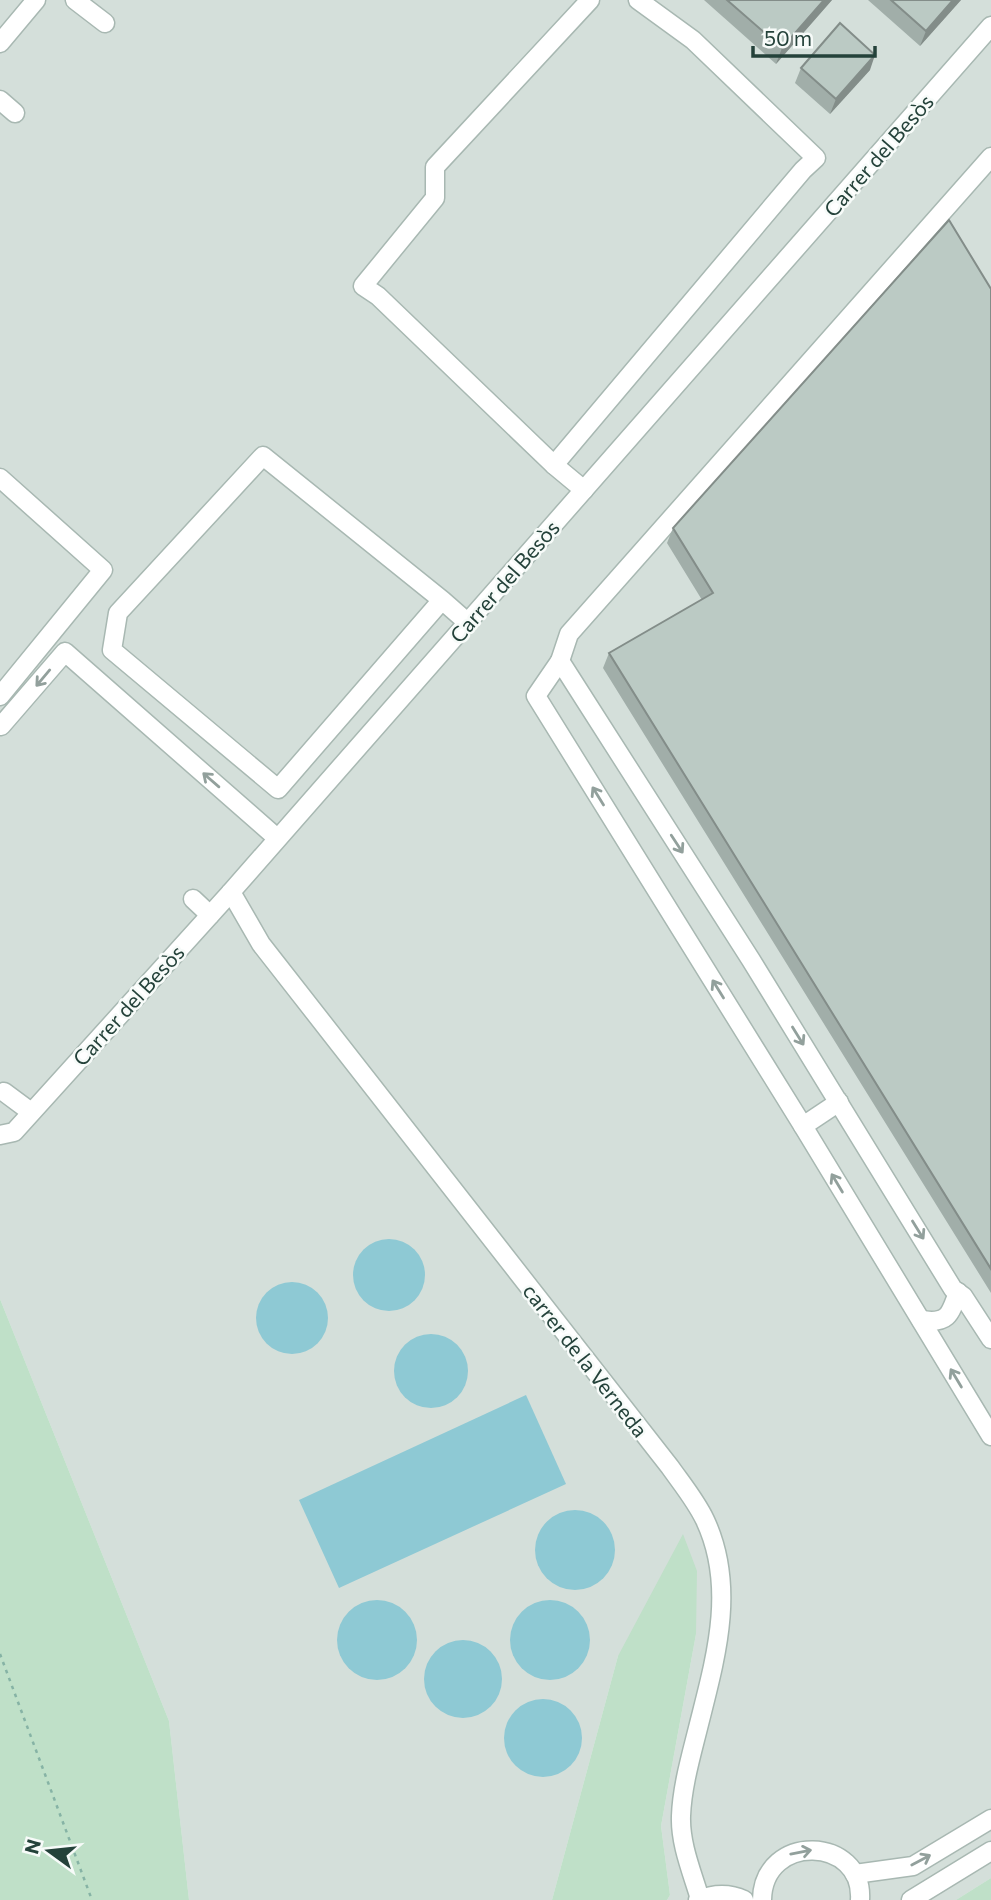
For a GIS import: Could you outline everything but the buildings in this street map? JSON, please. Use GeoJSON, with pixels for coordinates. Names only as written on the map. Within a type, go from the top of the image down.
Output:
{"type":"FeatureCollection","features":[{"type":"Feature","properties":{"kind":"street"},"geometry":{"type":"LineString","coordinates":[[0,43],[36,0]]}},
{"type":"Feature","properties":{"kind":"street"},"geometry":{"type":"LineString","coordinates":[[75,0],[105,23]]}},
{"type":"Feature","properties":{"kind":"street"},"geometry":{"type":"LineString","coordinates":[[584,489],[554,465],[378,296],[363,286],[435,198],[435,167],[590,0]]}},
{"type":"Feature","properties":{"kind":"street"},"geometry":{"type":"LineString","coordinates":[[554,465],[816,158],[693,40],[638,0]]}},
{"type":"Feature","properties":{"kind":"street","name":"Carrer del Besòs"},"geometry":{"type":"LineString","coordinates":[[7,1133],[31,1112],[231,892],[991,26]]}},
{"type":"Feature","properties":{"kind":"street"},"geometry":{"type":"LineString","coordinates":[[0,100],[15,114]]}},
{"type":"Feature","properties":{"kind":"street"},"geometry":{"type":"LineString","coordinates":[[991,157],[569,634],[560,661],[536,696],[803,1126],[991,1436]]}},
{"type":"Feature","properties":{"kind":"street"},"geometry":{"type":"LineString","coordinates":[[442,600],[278,789],[112,650],[118,613],[263,456],[442,600],[467,622]]}},
{"type":"Feature","properties":{"kind":"street"},"geometry":{"type":"LineString","coordinates":[[0,478],[103,570],[0,696]]}},
{"type":"Feature","properties":{"kind":"street"},"geometry":{"type":"LineString","coordinates":[[1,726],[65,652],[277,838]]}},
{"type":"Feature","properties":{"kind":"street"},"geometry":{"type":"LineString","coordinates":[[560,661],[751,960],[953,1289],[963,1296],[991,1339]]}},
{"type":"Feature","properties":{"kind":"street"},"geometry":{"type":"LineString","coordinates":[[363,691],[390,710]]}},
{"type":"Feature","properties":{"kind":"street"},"geometry":{"type":"LineString","coordinates":[[322,739],[345,761]]}},
{"type":"Feature","properties":{"kind":"street","name":"carrer de la Verneda"},"geometry":{"type":"LineString","coordinates":[[231,892],[261,944],[670,1467],[705,1519],[718,1560],[722,1622],[692,1752],[681,1818],[684,1843],[699,1899]]}},
{"type":"Feature","properties":{"kind":"street"},"geometry":{"type":"LineString","coordinates":[[194,900],[210,915]]}},
{"type":"Feature","properties":{"kind":"street"},"geometry":{"type":"LineString","coordinates":[[4,1092],[31,1112]]}},
{"type":"Feature","properties":{"kind":"street"},"geometry":{"type":"LineString","coordinates":[[803,1126],[839,1102]]}},
{"type":"Feature","properties":{"kind":"street"},"geometry":{"type":"LineString","coordinates":[[921,1320],[937,1322],[947,1318],[958,1292]]}},
{"type":"Feature","properties":{"kind":"street"},"geometry":{"type":"LineString","coordinates":[[855,1874],[913,1866],[991,1819]]}},
{"type":"Feature","properties":{"kind":"street"},"geometry":{"type":"LineString","coordinates":[[762,1900],[765,1879],[774,1865],[787,1855],[802,1850],[823,1850],[841,1859],[855,1874],[861,1892],[860,1900]]}},
{"type":"Feature","properties":{"kind":"street"},"geometry":{"type":"LineString","coordinates":[[911,1900],[991,1851]]}},
{"type":"Feature","properties":{"kind":"street"},"geometry":{"type":"LineString","coordinates":[[699,1899],[729,1895],[744,1900]]}},
{"type":"Feature","properties":{"kind":"path"},"geometry":{"type":"LineString","coordinates":[[0,1654],[92,1900]]}},
{"type":"Feature","properties":{"kind":"shaded area"},"geometry":{"type":"Polygon","coordinates":[[[0,0],[991,0],[991,1878],[956,1900],[667,1900],[670,1895],[661,1826],[696,1634],[618,1656],[552,1900],[189,1900],[169,1721],[0,1299],[0,0]]]}},
{"type":"Feature","properties":{"kind":"green space"},"geometry":{"type":"Polygon","coordinates":[[[0,1299],[169,1721],[189,1900],[0,1900],[0,1299]]]}},
{"type":"Feature","properties":{"kind":"green space"},"geometry":{"type":"Polygon","coordinates":[[[683,1534],[697,1571],[696,1634],[661,1826],[670,1895],[667,1900],[552,1900],[618,1656],[683,1534]]]}},
{"type":"Feature","properties":{"kind":"green space"},"geometry":{"type":"Polygon","coordinates":[[[991,1878],[991,1900],[956,1900],[991,1878]]]}},
{"type":"Feature","properties":{"kind":"water"},"geometry":{"type":"Polygon","coordinates":[[[389,1239],[409,1245],[419,1255],[425,1275],[419,1295],[409,1305],[389,1311],[369,1305],[359,1295],[353,1275],[359,1255],[369,1245],[389,1239]]]}},
{"type":"Feature","properties":{"kind":"water"},"geometry":{"type":"Polygon","coordinates":[[[292,1282],[306,1285],[318,1292],[325,1304],[328,1318],[325,1332],[318,1344],[306,1351],[292,1354],[278,1351],[266,1344],[259,1332],[256,1318],[259,1304],[266,1292],[278,1285],[292,1282]]]}},
{"type":"Feature","properties":{"kind":"water"},"geometry":{"type":"Polygon","coordinates":[[[431,1334],[445,1337],[457,1345],[465,1357],[468,1371],[465,1385],[457,1397],[445,1405],[431,1408],[417,1405],[405,1397],[397,1385],[394,1371],[397,1357],[405,1345],[417,1337],[431,1334]]]}},
{"type":"Feature","properties":{"kind":"water"},"geometry":{"type":"Polygon","coordinates":[[[526,1395],[566,1484],[339,1588],[299,1500],[526,1395]]]}},
{"type":"Feature","properties":{"kind":"water"},"geometry":{"type":"Polygon","coordinates":[[[575,1510],[590,1513],[603,1522],[612,1535],[615,1550],[612,1565],[603,1578],[590,1587],[575,1590],[560,1587],[547,1578],[538,1565],[535,1550],[538,1535],[547,1522],[560,1513],[575,1510]]]}},
{"type":"Feature","properties":{"kind":"water"},"geometry":{"type":"Polygon","coordinates":[[[377,1600],[392,1603],[405,1612],[414,1625],[417,1640],[414,1655],[405,1668],[392,1677],[377,1680],[362,1677],[349,1668],[340,1655],[337,1640],[340,1625],[349,1612],[362,1603],[377,1600]]]}},
{"type":"Feature","properties":{"kind":"water"},"geometry":{"type":"Polygon","coordinates":[[[550,1600],[565,1603],[578,1612],[587,1625],[590,1640],[587,1655],[578,1668],[565,1677],[550,1680],[535,1677],[522,1668],[513,1655],[510,1640],[513,1625],[522,1612],[535,1603],[550,1600]]]}},
{"type":"Feature","properties":{"kind":"water"},"geometry":{"type":"Polygon","coordinates":[[[463,1640],[478,1643],[491,1651],[499,1664],[502,1679],[499,1694],[491,1707],[478,1715],[463,1718],[448,1715],[435,1707],[427,1694],[424,1679],[427,1664],[435,1651],[448,1643],[463,1640]]]}},
{"type":"Feature","properties":{"kind":"water"},"geometry":{"type":"Polygon","coordinates":[[[543,1699],[558,1702],[571,1710],[579,1723],[582,1738],[579,1753],[571,1766],[558,1774],[543,1777],[528,1774],[515,1766],[507,1753],[504,1738],[507,1723],[515,1710],[528,1702],[543,1699]]]}}]}
